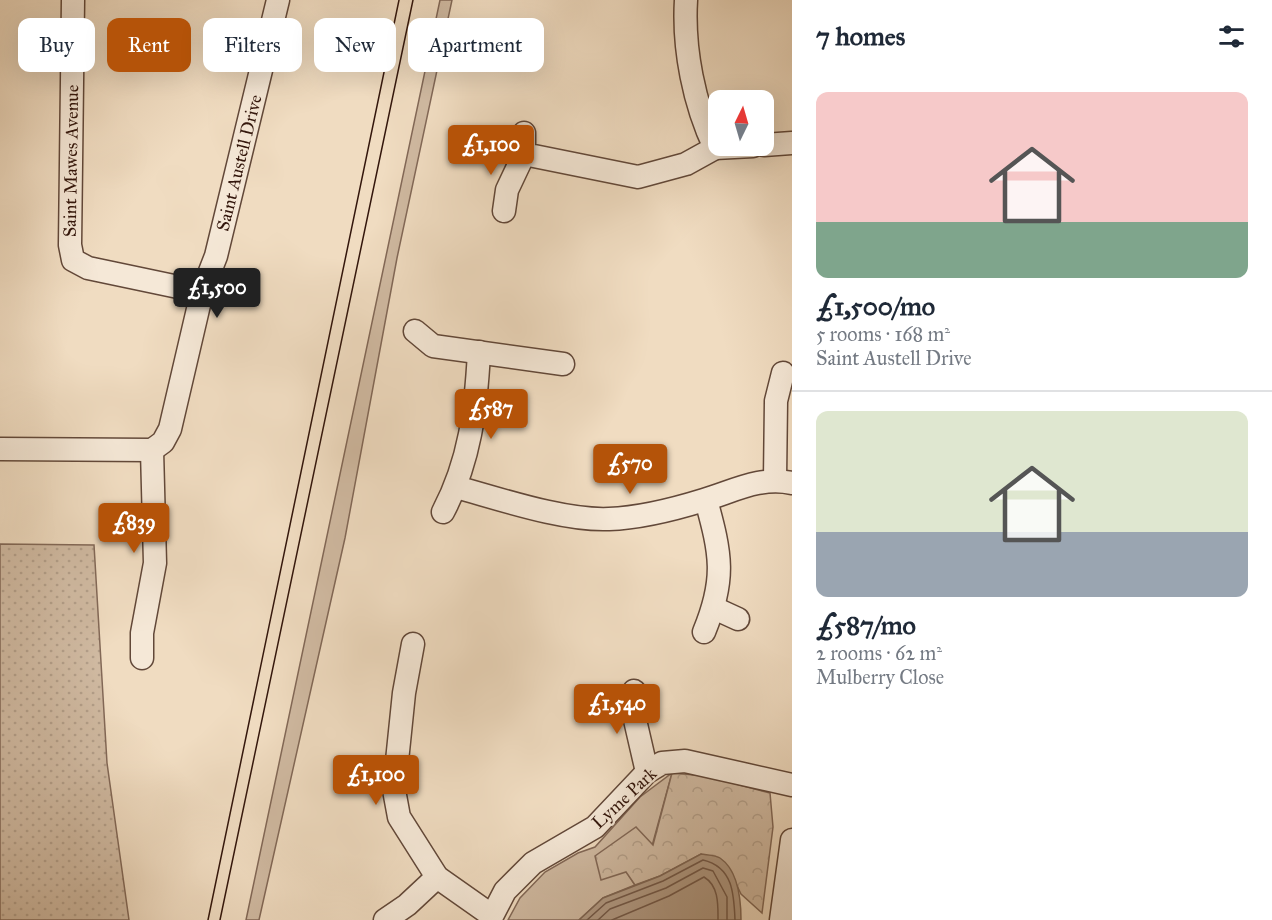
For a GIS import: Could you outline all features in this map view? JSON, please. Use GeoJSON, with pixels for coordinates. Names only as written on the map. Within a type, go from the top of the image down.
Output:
{"type":"FeatureCollection","features":[{"type":"Feature","properties":{"kind":"street","name":"Saint Mawes Avenue"},"geometry":{"type":"LineString","coordinates":[[73,0],[70,245],[73,260],[88,268],[202,292]]}},
{"type":"Feature","properties":{"kind":"street","name":"Saint Austell Drive"},"geometry":{"type":"LineString","coordinates":[[152,450],[163,442],[170,429],[202,292],[216,256],[278,0]]}},
{"type":"Feature","properties":{"kind":"street"},"geometry":{"type":"LineString","coordinates":[[686,0],[684,30],[702,122],[708,134]]}},
{"type":"Feature","properties":{"kind":"street"},"geometry":{"type":"LineString","coordinates":[[774,144],[792,143]]}},
{"type":"Feature","properties":{"kind":"street"},"geometry":{"type":"LineString","coordinates":[[504,211],[507,190],[524,144],[638,177],[686,164],[708,152]]}},
{"type":"Feature","properties":{"kind":"street"},"geometry":{"type":"LineString","coordinates":[[415,330],[432,346],[563,364]]}},
{"type":"Feature","properties":{"kind":"street"},"geometry":{"type":"LineString","coordinates":[[443,512],[456,487],[476,410],[479,352]]}},
{"type":"Feature","properties":{"kind":"street"},"geometry":{"type":"LineString","coordinates":[[456,487],[567,514],[609,519],[706,500],[747,485],[784,481],[776,401],[783,373]]}},
{"type":"Feature","properties":{"kind":"street"},"geometry":{"type":"LineString","coordinates":[[0,449],[152,450],[155,563],[142,633],[142,658]]}},
{"type":"Feature","properties":{"kind":"street"},"geometry":{"type":"LineString","coordinates":[[704,632],[719,589],[720,559],[706,500]]}},
{"type":"Feature","properties":{"kind":"street"},"geometry":{"type":"LineString","coordinates":[[714,608],[738,619]]}},
{"type":"Feature","properties":{"kind":"street"},"geometry":{"type":"LineString","coordinates":[[413,644],[404,693],[394,790],[399,817],[437,877],[490,917]]}},
{"type":"Feature","properties":{"kind":"street"},"geometry":{"type":"LineString","coordinates":[[634,691],[635,720],[647,772]]}},
{"type":"Feature","properties":{"kind":"street","name":"Lyme Park"},"geometry":{"type":"LineString","coordinates":[[490,917],[506,891],[533,863],[595,827],[647,772],[662,763],[686,761],[792,785]]}},
{"type":"Feature","properties":{"kind":"street"},"geometry":{"type":"LineString","coordinates":[[781,920],[792,840]]}},
{"type":"Feature","properties":{"kind":"street"},"geometry":{"type":"LineString","coordinates":[[385,920],[407,905],[437,877]]}},
{"type":"Feature","properties":{"kind":"green space"},"geometry":{"type":"Polygon","coordinates":[[[440,0],[452,0],[448,18],[436,18],[440,0]]]}},
{"type":"Feature","properties":{"kind":"green space"},"geometry":{"type":"Polygon","coordinates":[[[425,72],[437,72],[397,258],[345,538],[259,920],[246,920],[425,72]]]}},
{"type":"Feature","properties":{"kind":"green space"},"geometry":{"type":"Polygon","coordinates":[[[0,544],[94,545],[107,763],[129,920],[0,920],[0,544]]]}},
{"type":"Feature","properties":{"kind":"green space"},"geometry":{"type":"Polygon","coordinates":[[[672,773],[652,846],[627,872],[635,885],[603,898],[579,920],[508,920],[520,898],[545,872],[578,853],[595,847],[640,797],[672,773]]]}},
{"type":"Feature","properties":{"kind":"green space"},"geometry":{"type":"Polygon","coordinates":[[[672,773],[706,776],[770,793],[773,827],[762,913],[741,894],[729,869],[701,854],[660,876],[635,885],[626,872],[601,880],[595,856],[636,827],[653,845],[672,773]]]}},
{"type":"Feature","properties":{"kind":"water"},"geometry":{"type":"Polygon","coordinates":[[[701,854],[718,857],[731,870],[738,886],[741,920],[579,920],[603,898],[660,876],[701,854]]]}},
{"type":"Feature","properties":{"kind":"tram line"},"geometry":{"type":"LineString","coordinates":[[208,920],[399,0]]}},
{"type":"Feature","properties":{"kind":"tram line"},"geometry":{"type":"LineString","coordinates":[[220,920],[413,0]]}}]}
